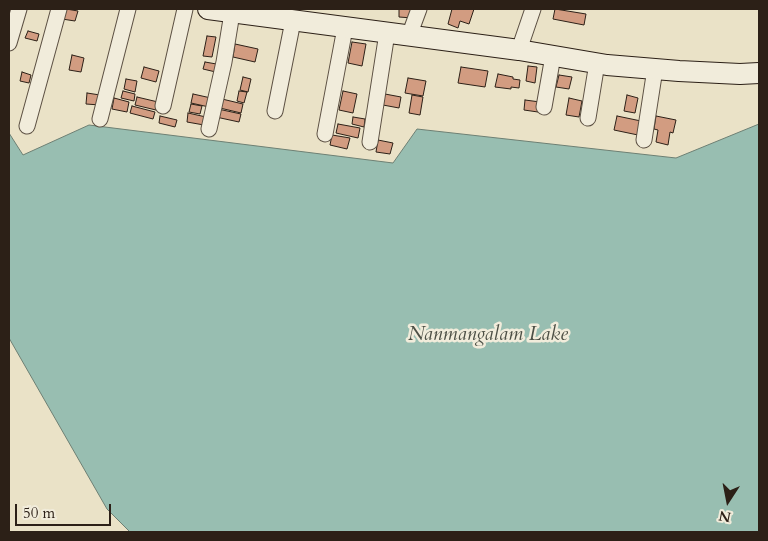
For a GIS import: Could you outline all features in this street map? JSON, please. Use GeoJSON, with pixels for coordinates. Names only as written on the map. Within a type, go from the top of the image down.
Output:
{"type":"FeatureCollection","features":[{"type":"Feature","properties":{"kind":"street"},"geometry":{"type":"LineString","coordinates":[[9,43],[18,9]]}},
{"type":"Feature","properties":{"kind":"street"},"geometry":{"type":"LineString","coordinates":[[27,126],[59,9]]}},
{"type":"Feature","properties":{"kind":"street"},"geometry":{"type":"LineString","coordinates":[[100,119],[128,9]]}},
{"type":"Feature","properties":{"kind":"street"},"geometry":{"type":"LineString","coordinates":[[162,106],[185,9]]}},
{"type":"Feature","properties":{"kind":"street"},"geometry":{"type":"LineString","coordinates":[[208,9],[520,50],[597,64],[740,74],[759,73]]}},
{"type":"Feature","properties":{"kind":"street"},"geometry":{"type":"LineString","coordinates":[[409,36],[419,9]]}},
{"type":"Feature","properties":{"kind":"street"},"geometry":{"type":"LineString","coordinates":[[520,50],[533,9]]}},
{"type":"Feature","properties":{"kind":"street"},"geometry":{"type":"LineString","coordinates":[[209,129],[224,62],[232,13]]}},
{"type":"Feature","properties":{"kind":"street"},"geometry":{"type":"LineString","coordinates":[[275,111],[294,21]]}},
{"type":"Feature","properties":{"kind":"street"},"geometry":{"type":"LineString","coordinates":[[325,134],[344,28]]}},
{"type":"Feature","properties":{"kind":"street"},"geometry":{"type":"LineString","coordinates":[[370,142],[388,33]]}},
{"type":"Feature","properties":{"kind":"street"},"geometry":{"type":"LineString","coordinates":[[544,108],[553,56]]}},
{"type":"Feature","properties":{"kind":"street"},"geometry":{"type":"LineString","coordinates":[[588,118],[597,64]]}},
{"type":"Feature","properties":{"kind":"street"},"geometry":{"type":"LineString","coordinates":[[644,140],[655,69]]}},
{"type":"Feature","properties":{"kind":"water","name":"Nanmangalam Lake"},"geometry":{"type":"Polygon","coordinates":[[[759,124],[759,532],[130,532],[107,509],[9,338],[9,133],[23,155],[89,125],[393,163],[417,129],[676,158],[759,124]]]}},
{"type":"Feature","properties":{"kind":"building"},"geometry":{"type":"Polygon","coordinates":[[[66,9],[78,11],[75,21],[62,19],[66,9]]]}},
{"type":"Feature","properties":{"kind":"building"},"geometry":{"type":"Polygon","coordinates":[[[399,9],[414,9],[413,18],[399,17],[399,9]]]}},
{"type":"Feature","properties":{"kind":"building"},"geometry":{"type":"Polygon","coordinates":[[[452,9],[474,9],[469,24],[460,21],[458,28],[448,24],[452,9]]]}},
{"type":"Feature","properties":{"kind":"building"},"geometry":{"type":"Polygon","coordinates":[[[555,9],[586,14],[584,25],[553,19],[555,9]]]}},
{"type":"Feature","properties":{"kind":"building"},"geometry":{"type":"Polygon","coordinates":[[[28,31],[39,34],[37,41],[25,38],[28,31]]]}},
{"type":"Feature","properties":{"kind":"building"},"geometry":{"type":"Polygon","coordinates":[[[207,36],[216,37],[212,57],[203,56],[207,36]]]}},
{"type":"Feature","properties":{"kind":"building"},"geometry":{"type":"Polygon","coordinates":[[[352,42],[366,44],[362,66],[348,63],[352,42]]]}},
{"type":"Feature","properties":{"kind":"building"},"geometry":{"type":"Polygon","coordinates":[[[235,44],[258,49],[255,62],[233,57],[235,44]]]}},
{"type":"Feature","properties":{"kind":"building"},"geometry":{"type":"Polygon","coordinates":[[[72,55],[84,58],[81,72],[69,70],[72,55]]]}},
{"type":"Feature","properties":{"kind":"building"},"geometry":{"type":"Polygon","coordinates":[[[205,62],[222,65],[220,73],[203,69],[205,62]]]}},
{"type":"Feature","properties":{"kind":"building"},"geometry":{"type":"Polygon","coordinates":[[[528,66],[537,67],[535,83],[526,81],[528,66]]]}},
{"type":"Feature","properties":{"kind":"building"},"geometry":{"type":"Polygon","coordinates":[[[144,67],[159,71],[156,82],[141,78],[144,67]]]}},
{"type":"Feature","properties":{"kind":"building"},"geometry":{"type":"Polygon","coordinates":[[[461,67],[488,71],[485,87],[458,83],[461,67]]]}},
{"type":"Feature","properties":{"kind":"building"},"geometry":{"type":"Polygon","coordinates":[[[22,72],[31,75],[29,83],[20,81],[22,72]]]}},
{"type":"Feature","properties":{"kind":"building"},"geometry":{"type":"Polygon","coordinates":[[[498,74],[520,80],[519,88],[495,87],[498,74]]]}},
{"type":"Feature","properties":{"kind":"building"},"geometry":{"type":"Polygon","coordinates":[[[559,75],[572,77],[569,89],[556,87],[559,75]]]}},
{"type":"Feature","properties":{"kind":"building"},"geometry":{"type":"Polygon","coordinates":[[[243,77],[251,79],[248,92],[240,90],[243,77]]]}},
{"type":"Feature","properties":{"kind":"building"},"geometry":{"type":"Polygon","coordinates":[[[408,78],[426,81],[423,96],[405,93],[408,78]]]}},
{"type":"Feature","properties":{"kind":"building"},"geometry":{"type":"Polygon","coordinates":[[[126,79],[137,81],[135,92],[124,89],[126,79]]]}},
{"type":"Feature","properties":{"kind":"building"},"geometry":{"type":"Polygon","coordinates":[[[123,91],[135,94],[134,101],[121,98],[123,91]]]}},
{"type":"Feature","properties":{"kind":"building"},"geometry":{"type":"Polygon","coordinates":[[[239,91],[247,92],[244,103],[237,101],[239,91]]]}},
{"type":"Feature","properties":{"kind":"building"},"geometry":{"type":"Polygon","coordinates":[[[343,91],[357,94],[353,113],[339,110],[343,91]]]}},
{"type":"Feature","properties":{"kind":"building"},"geometry":{"type":"Polygon","coordinates":[[[87,93],[100,95],[100,105],[86,104],[87,93]]]}},
{"type":"Feature","properties":{"kind":"building"},"geometry":{"type":"Polygon","coordinates":[[[193,94],[211,98],[209,107],[191,103],[193,94]]]}},
{"type":"Feature","properties":{"kind":"building"},"geometry":{"type":"Polygon","coordinates":[[[385,94],[401,97],[399,108],[383,105],[385,94]]]}},
{"type":"Feature","properties":{"kind":"building"},"geometry":{"type":"Polygon","coordinates":[[[412,95],[423,97],[420,115],[409,113],[412,95]]]}},
{"type":"Feature","properties":{"kind":"building"},"geometry":{"type":"Polygon","coordinates":[[[627,95],[638,98],[635,113],[624,111],[627,95]]]}},
{"type":"Feature","properties":{"kind":"building"},"geometry":{"type":"Polygon","coordinates":[[[137,97],[158,102],[156,110],[135,105],[137,97]]]}},
{"type":"Feature","properties":{"kind":"building"},"geometry":{"type":"Polygon","coordinates":[[[114,98],[129,102],[127,112],[112,109],[114,98]]]}},
{"type":"Feature","properties":{"kind":"building"},"geometry":{"type":"Polygon","coordinates":[[[569,98],[582,101],[579,117],[566,115],[569,98]]]}},
{"type":"Feature","properties":{"kind":"building"},"geometry":{"type":"Polygon","coordinates":[[[222,99],[243,104],[241,113],[220,108],[222,99]]]}},
{"type":"Feature","properties":{"kind":"building"},"geometry":{"type":"Polygon","coordinates":[[[525,100],[540,102],[538,112],[524,110],[525,100]]]}},
{"type":"Feature","properties":{"kind":"building"},"geometry":{"type":"Polygon","coordinates":[[[191,104],[202,106],[200,114],[189,112],[191,104]]]}},
{"type":"Feature","properties":{"kind":"building"},"geometry":{"type":"Polygon","coordinates":[[[132,106],[155,112],[153,119],[130,113],[132,106]]]}},
{"type":"Feature","properties":{"kind":"building"},"geometry":{"type":"Polygon","coordinates":[[[218,109],[241,114],[239,122],[216,117],[218,109]]]}},
{"type":"Feature","properties":{"kind":"building"},"geometry":{"type":"Polygon","coordinates":[[[188,113],[206,117],[204,125],[187,122],[188,113]]]}},
{"type":"Feature","properties":{"kind":"building"},"geometry":{"type":"Polygon","coordinates":[[[160,116],[177,120],[175,127],[159,123],[160,116]]]}},
{"type":"Feature","properties":{"kind":"building"},"geometry":{"type":"Polygon","coordinates":[[[617,116],[641,121],[638,135],[614,130],[617,116]]]}},
{"type":"Feature","properties":{"kind":"building"},"geometry":{"type":"Polygon","coordinates":[[[656,116],[676,120],[673,133],[670,132],[668,145],[656,142],[658,130],[654,129],[656,116]]]}},
{"type":"Feature","properties":{"kind":"building"},"geometry":{"type":"Polygon","coordinates":[[[353,117],[365,119],[364,127],[352,124],[353,117]]]}},
{"type":"Feature","properties":{"kind":"building"},"geometry":{"type":"Polygon","coordinates":[[[338,124],[360,128],[358,138],[336,133],[338,124]]]}},
{"type":"Feature","properties":{"kind":"building"},"geometry":{"type":"Polygon","coordinates":[[[332,135],[350,138],[347,149],[330,145],[332,135]]]}},
{"type":"Feature","properties":{"kind":"building"},"geometry":{"type":"Polygon","coordinates":[[[378,140],[393,143],[390,154],[376,152],[378,140]]]}}]}
